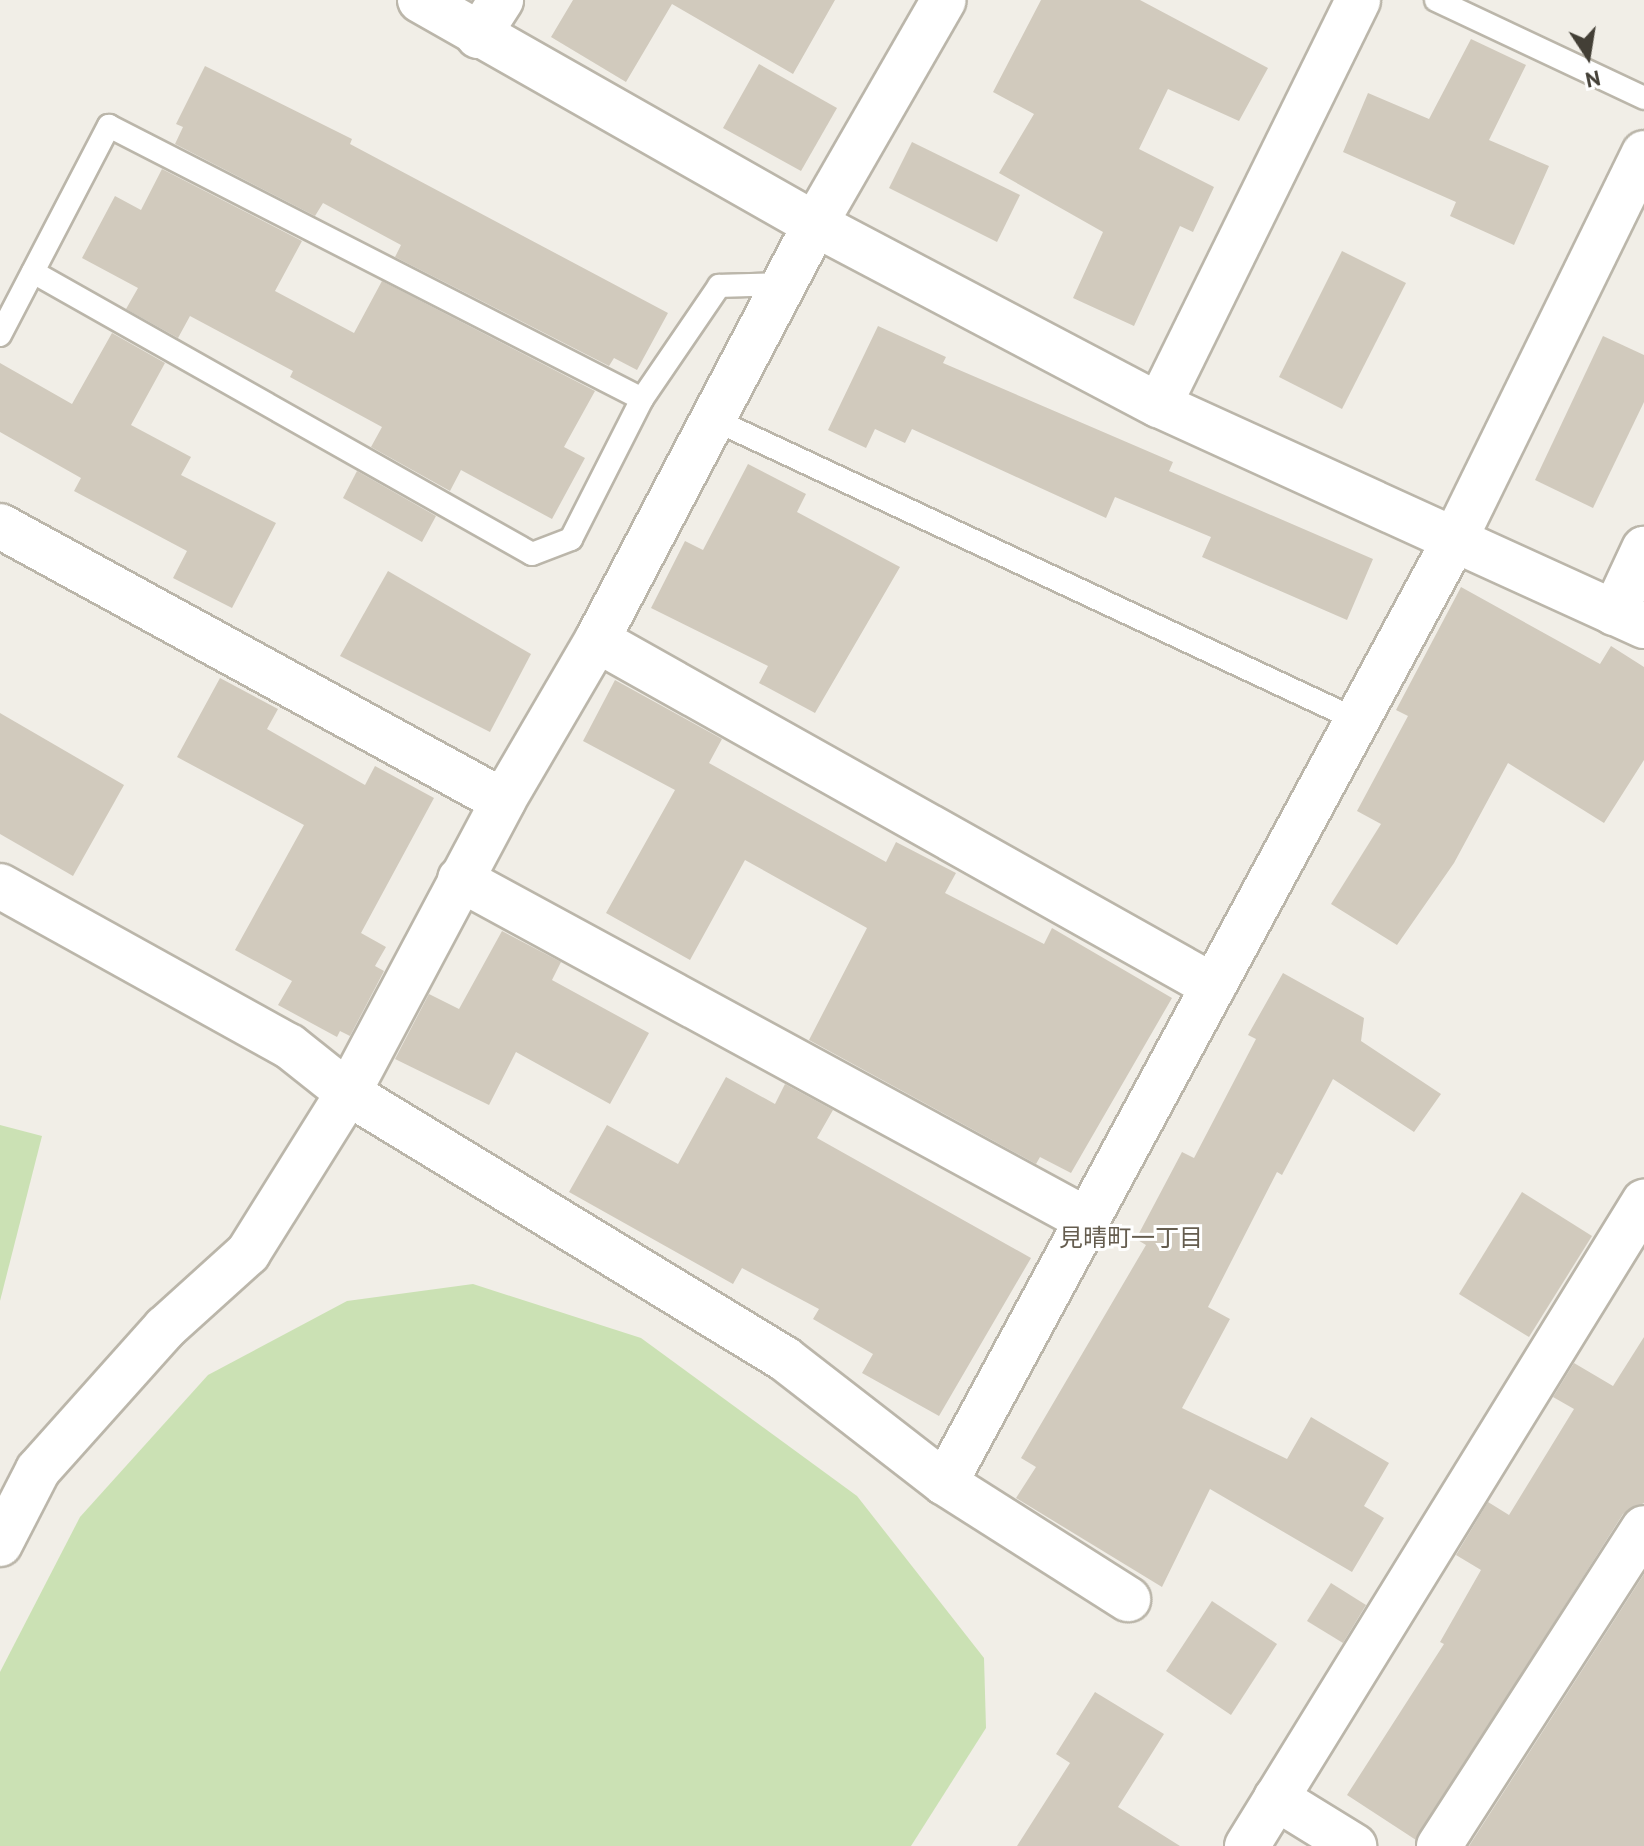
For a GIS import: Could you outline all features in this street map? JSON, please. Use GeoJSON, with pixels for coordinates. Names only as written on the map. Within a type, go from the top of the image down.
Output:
{"type":"FeatureCollection","features":[{"type":"Feature","properties":{"kind":"street"},"geometry":{"type":"LineString","coordinates":[[420,0],[490,18],[815,224],[1159,405],[1629,620],[1644,549]]}},
{"type":"Feature","properties":{"kind":"street"},"geometry":{"type":"LineString","coordinates":[[0,1544],[38,1470],[165,1328],[248,1253],[348,1093],[460,879],[597,640],[815,224],[944,0]]}},
{"type":"Feature","properties":{"kind":"street"},"geometry":{"type":"LineString","coordinates":[[1159,405],[1358,0]]}},
{"type":"Feature","properties":{"kind":"street"},"geometry":{"type":"LineString","coordinates":[[945,1483],[1454,541],[1644,153]]}},
{"type":"Feature","properties":{"kind":"street"},"geometry":{"type":"LineString","coordinates":[[0,526],[503,801]]}},
{"type":"Feature","properties":{"kind":"street"},"geometry":{"type":"LineString","coordinates":[[597,640],[1213,986]]}},
{"type":"Feature","properties":{"kind":"street"},"geometry":{"type":"LineString","coordinates":[[460,879],[1087,1220]]}},
{"type":"Feature","properties":{"kind":"street"},"geometry":{"type":"LineString","coordinates":[[0,886],[289,1046],[348,1093],[785,1359],[945,1483],[1128,1599]]}},
{"type":"Feature","properties":{"kind":"street"},"geometry":{"type":"LineString","coordinates":[[1247,1846],[1644,1202]]}},
{"type":"Feature","properties":{"kind":"street"},"geometry":{"type":"LineString","coordinates":[[1439,1846],[1644,1528]]}},
{"type":"Feature","properties":{"kind":"street"},"geometry":{"type":"LineString","coordinates":[[1276,1798],[1354,1846]]}},
{"type":"Feature","properties":{"kind":"lane"},"geometry":{"type":"LineString","coordinates":[[1436,0],[1644,98]]}},
{"type":"Feature","properties":{"kind":"lane"},"geometry":{"type":"LineString","coordinates":[[0,335],[109,126],[642,399]]}},
{"type":"Feature","properties":{"kind":"lane"},"geometry":{"type":"LineString","coordinates":[[33,272],[532,554],[571,539],[642,399],[719,286],[783,284]]}},
{"type":"Feature","properties":{"kind":"lane"},"geometry":{"type":"LineString","coordinates":[[713,419],[1357,720]]}},
{"type":"Feature","properties":{"kind":"green space"},"geometry":{"type":"Polygon","coordinates":[[[0,1125],[42,1136],[0,1301],[0,1125]]]}},
{"type":"Feature","properties":{"kind":"green space"},"geometry":{"type":"Polygon","coordinates":[[[473,1284],[641,1338],[857,1496],[984,1658],[986,1728],[911,1846],[0,1846],[0,1672],[80,1517],[208,1375],[347,1301],[473,1284]]]}},
{"type":"Feature","properties":{"kind":"building"},"geometry":{"type":"Polygon","coordinates":[[[573,0],[835,0],[793,74],[672,4],[626,82],[551,37],[573,0]]]}},
{"type":"Feature","properties":{"kind":"building"},"geometry":{"type":"Polygon","coordinates":[[[1041,0],[1140,0],[1268,68],[1239,121],[1168,89],[1139,149],[1214,187],[1193,232],[1180,226],[1134,326],[1073,298],[1103,232],[999,173],[1034,114],[993,92],[1041,0]]]}},
{"type":"Feature","properties":{"kind":"building"},"geometry":{"type":"Polygon","coordinates":[[[1471,39],[1526,65],[1489,140],[1549,166],[1514,245],[1450,216],[1456,202],[1343,152],[1368,93],[1429,119],[1471,39]]]}},
{"type":"Feature","properties":{"kind":"building"},"geometry":{"type":"Polygon","coordinates":[[[759,64],[837,108],[801,171],[723,128],[759,64]]]}},
{"type":"Feature","properties":{"kind":"building"},"geometry":{"type":"Polygon","coordinates":[[[205,66],[352,139],[350,144],[668,313],[637,370],[614,358],[609,366],[395,257],[401,245],[323,203],[315,216],[175,144],[183,127],[176,124],[205,66]]]}},
{"type":"Feature","properties":{"kind":"building"},"geometry":{"type":"Polygon","coordinates":[[[912,142],[1020,195],[997,242],[889,188],[912,142]]]}},
{"type":"Feature","properties":{"kind":"building"},"geometry":{"type":"Polygon","coordinates":[[[162,169],[302,241],[275,291],[354,333],[382,281],[595,391],[564,447],[585,458],[552,519],[461,470],[450,491],[371,447],[382,427],[290,377],[293,371],[190,316],[178,338],[126,309],[138,288],[82,258],[115,196],[141,210],[162,169]]]}},
{"type":"Feature","properties":{"kind":"building"},"geometry":{"type":"Polygon","coordinates":[[[1342,251],[1406,283],[1342,409],[1279,377],[1342,251]]]}},
{"type":"Feature","properties":{"kind":"building"},"geometry":{"type":"Polygon","coordinates":[[[878,326],[946,357],[943,363],[1173,462],[1169,471],[1373,559],[1347,620],[1202,557],[1211,537],[1115,497],[1106,518],[912,429],[905,443],[875,429],[866,448],[828,430],[878,326]]]}},
{"type":"Feature","properties":{"kind":"building"},"geometry":{"type":"Polygon","coordinates":[[[112,333],[165,363],[131,425],[191,457],[181,475],[276,523],[232,608],[173,578],[187,551],[74,491],[81,478],[0,432],[0,363],[72,404],[112,333]]]}},
{"type":"Feature","properties":{"kind":"building"},"geometry":{"type":"Polygon","coordinates":[[[1603,336],[1644,355],[1644,402],[1593,508],[1535,480],[1603,336]]]}},
{"type":"Feature","properties":{"kind":"building"},"geometry":{"type":"Polygon","coordinates":[[[748,464],[806,494],[797,512],[900,567],[815,713],[759,683],[768,666],[651,608],[685,541],[703,550],[748,464]]]}},
{"type":"Feature","properties":{"kind":"building"},"geometry":{"type":"Polygon","coordinates":[[[357,471],[436,516],[422,542],[343,498],[357,471]]]}},
{"type":"Feature","properties":{"kind":"building"},"geometry":{"type":"Polygon","coordinates":[[[388,571],[531,654],[490,732],[340,656],[388,571]]]}},
{"type":"Feature","properties":{"kind":"building"},"geometry":{"type":"Polygon","coordinates":[[[1461,587],[1600,664],[1611,646],[1644,667],[1644,760],[1604,823],[1508,763],[1454,863],[1397,945],[1331,904],[1381,824],[1357,811],[1408,716],[1396,710],[1461,587]]]}},
{"type":"Feature","properties":{"kind":"building"},"geometry":{"type":"Polygon","coordinates":[[[220,678],[278,709],[267,729],[365,785],[375,766],[434,798],[361,933],[386,947],[375,966],[384,971],[350,1036],[340,1031],[337,1037],[278,1005],[292,981],[235,950],[304,825],[177,757],[220,678]]]}},
{"type":"Feature","properties":{"kind":"building"},"geometry":{"type":"Polygon","coordinates":[[[615,680],[722,739],[709,763],[886,862],[896,842],[956,873],[945,893],[1044,944],[1052,928],[1172,998],[1071,1173],[1040,1157],[1036,1164],[809,1040],[867,928],[745,860],[690,960],[606,913],[675,790],[583,741],[615,680]]]}},
{"type":"Feature","properties":{"kind":"building"},"geometry":{"type":"Polygon","coordinates":[[[0,713],[124,785],[73,876],[0,834],[0,713]]]}},
{"type":"Feature","properties":{"kind":"building"},"geometry":{"type":"Polygon","coordinates":[[[502,931],[561,962],[552,980],[649,1033],[610,1104],[516,1052],[489,1105],[395,1059],[429,994],[459,1009],[502,931]]]}},
{"type":"Feature","properties":{"kind":"building"},"geometry":{"type":"Polygon","coordinates":[[[1283,973],[1364,1018],[1361,1041],[1441,1094],[1414,1132],[1333,1079],[1282,1175],[1277,1172],[1208,1307],[1230,1319],[1182,1408],[1287,1459],[1311,1417],[1389,1463],[1364,1506],[1384,1518],[1352,1572],[1210,1489],[1162,1587],[1016,1498],[1036,1467],[1021,1458],[1146,1245],[1136,1239],[1182,1152],[1194,1158],[1256,1039],[1248,1035],[1283,973]]]}},
{"type":"Feature","properties":{"kind":"building"},"geometry":{"type":"Polygon","coordinates":[[[726,1077],[775,1104],[785,1084],[833,1110],[817,1138],[1031,1258],[939,1416],[862,1373],[873,1354],[813,1319],[819,1309],[742,1268],[733,1284],[569,1192],[607,1125],[678,1164],[726,1077]]]}},
{"type":"Feature","properties":{"kind":"building"},"geometry":{"type":"Polygon","coordinates":[[[1522,1192],[1592,1236],[1529,1337],[1459,1294],[1522,1192]]]}},
{"type":"Feature","properties":{"kind":"building"},"geometry":{"type":"Polygon","coordinates":[[[1644,1337],[1644,1503],[1623,1514],[1416,1840],[1347,1795],[1444,1644],[1440,1642],[1481,1570],[1456,1555],[1488,1502],[1509,1515],[1574,1409],[1553,1397],[1574,1363],[1613,1386],[1644,1337]]]}},
{"type":"Feature","properties":{"kind":"building"},"geometry":{"type":"Polygon","coordinates":[[[1644,1574],[1644,1846],[1469,1846],[1644,1574]]]}},
{"type":"Feature","properties":{"kind":"building"},"geometry":{"type":"Polygon","coordinates":[[[1331,1583],[1366,1605],[1343,1643],[1307,1621],[1331,1583]]]}},
{"type":"Feature","properties":{"kind":"building"},"geometry":{"type":"Polygon","coordinates":[[[1212,1601],[1277,1644],[1231,1715],[1166,1671],[1212,1601]]]}},
{"type":"Feature","properties":{"kind":"building"},"geometry":{"type":"Polygon","coordinates":[[[1095,1692],[1164,1734],[1118,1807],[1180,1846],[1017,1846],[1070,1763],[1056,1754],[1095,1692]]]}},
{"type":"Feature","properties":{"kind":"district","name":"見晴町一丁目"},"geometry":{"type":"Point","coordinates":[1131,1238]}}]}
